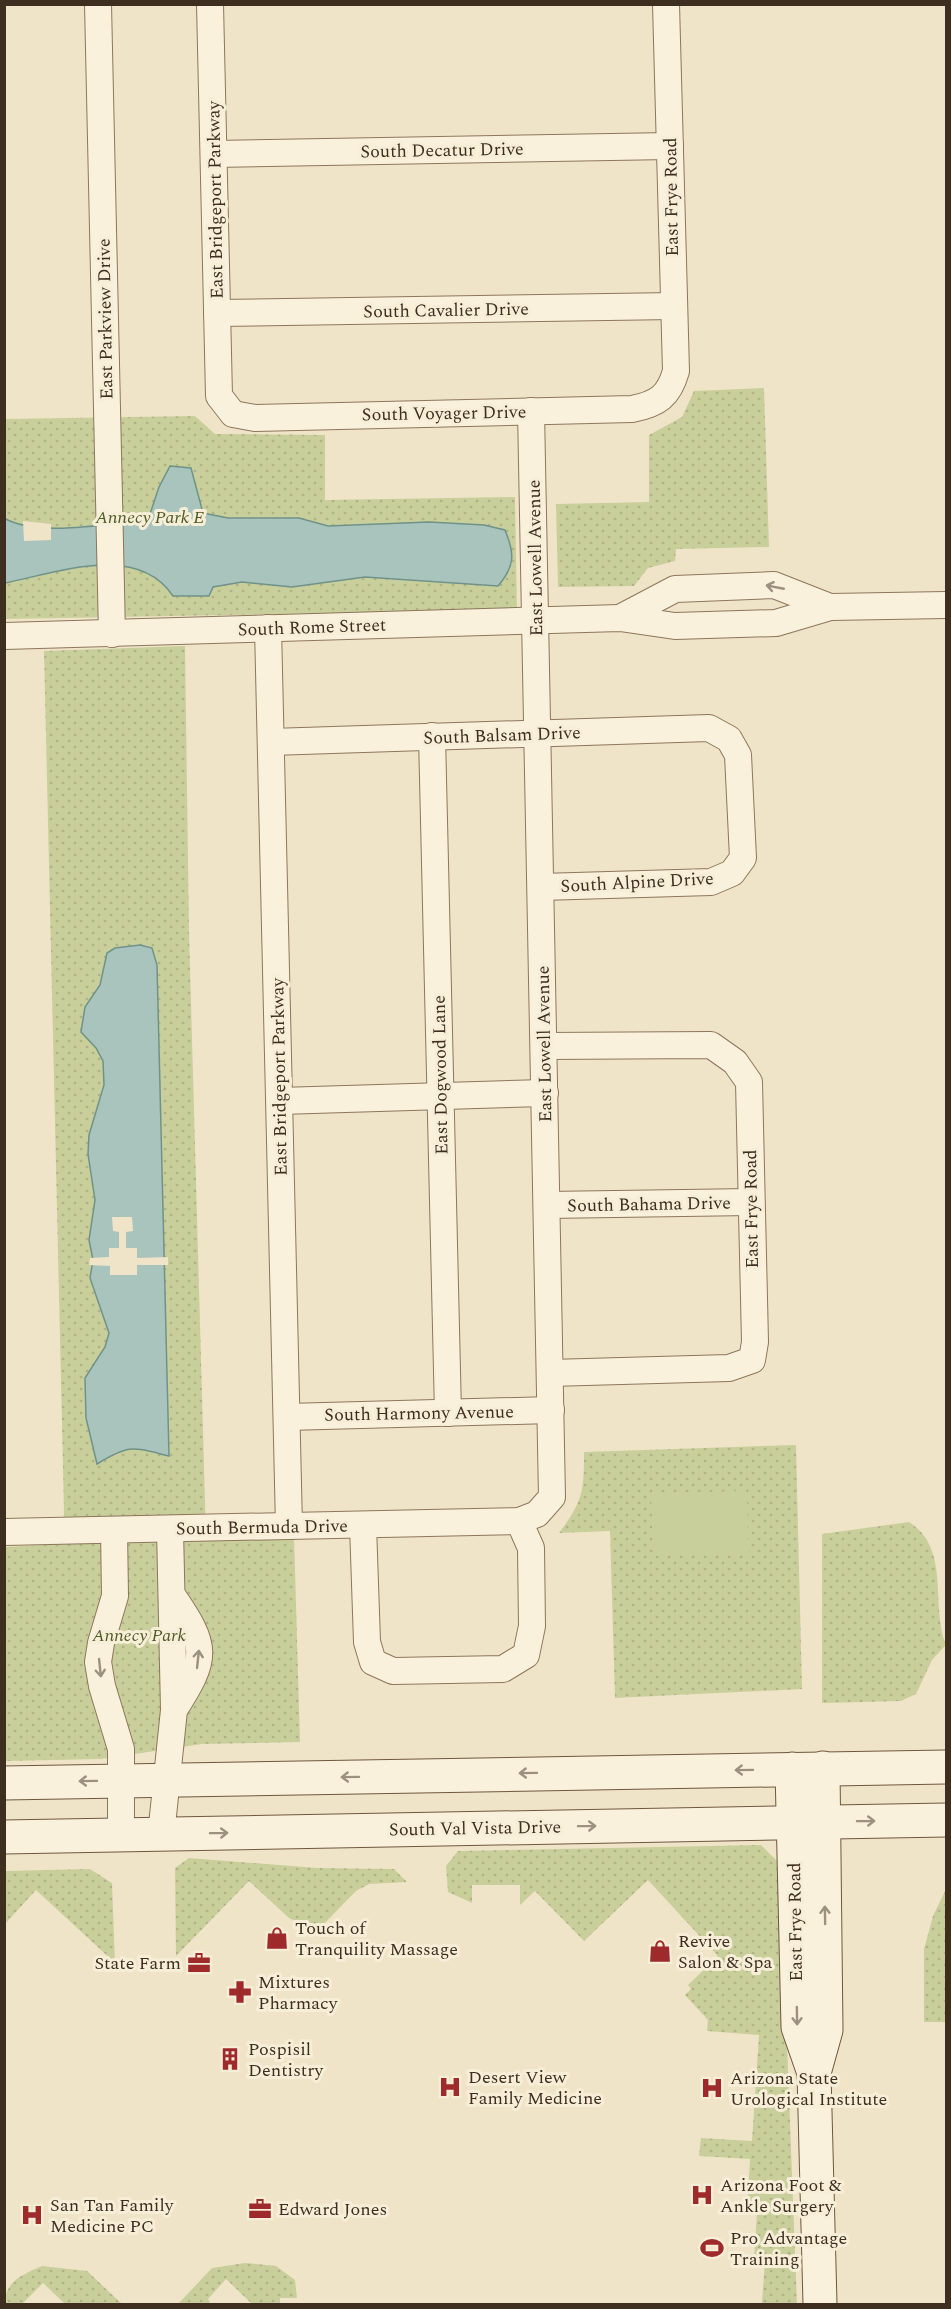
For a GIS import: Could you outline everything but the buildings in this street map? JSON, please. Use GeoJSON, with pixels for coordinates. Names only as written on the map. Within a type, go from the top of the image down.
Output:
{"type":"FeatureCollection","features":[{"type":"Feature","properties":{"kind":"main road"},"geometry":{"type":"LineString","coordinates":[[4,1783],[946,1767]]}},
{"type":"Feature","properties":{"kind":"main road","name":"East Frye Road"},"geometry":{"type":"LineString","coordinates":[[808,1768],[808,1822],[798,2027],[814,2073],[820,2304]]}},
{"type":"Feature","properties":{"kind":"main road","name":"South Val Vista Drive"},"geometry":{"type":"LineString","coordinates":[[4,1837],[946,1820]]}},
{"type":"Feature","properties":{"kind":"street","name":"East Parkview Drive"},"geometry":{"type":"LineString","coordinates":[[98,4],[112,634]]}},
{"type":"Feature","properties":{"kind":"street","name":"East Bridgeport Parkway"},"geometry":{"type":"LineString","coordinates":[[210,4],[219,396]]}},
{"type":"Feature","properties":{"kind":"street","name":"East Frye Road"},"geometry":{"type":"LineString","coordinates":[[666,4],[676,371],[671,388]]}},
{"type":"Feature","properties":{"kind":"street","name":"South Decatur Drive"},"geometry":{"type":"LineString","coordinates":[[214,154],[670,146]]}},
{"type":"Feature","properties":{"kind":"street","name":"South Cavalier Drive"},"geometry":{"type":"LineString","coordinates":[[217,313],[674,306]]}},
{"type":"Feature","properties":{"kind":"street","name":"South Voyager Drive"},"geometry":{"type":"LineString","coordinates":[[219,396],[233,414],[255,418],[632,409],[651,406],[671,388]]}},
{"type":"Feature","properties":{"kind":"street","name":"East Lowell Avenue"},"geometry":{"type":"LineString","coordinates":[[519,1521],[537,1514],[552,1497],[531,411]]}},
{"type":"Feature","properties":{"kind":"street","name":"South Rome Street"},"geometry":{"type":"LineString","coordinates":[[620,618],[675,589],[774,585],[830,607]]}},
{"type":"Feature","properties":{"kind":"street","name":"South Rome Street"},"geometry":{"type":"LineString","coordinates":[[4,636],[620,618],[675,626],[777,623],[830,607],[946,605]]}},
{"type":"Feature","properties":{"kind":"street","name":"East Bridgeport Parkway"},"geometry":{"type":"LineString","coordinates":[[268,628],[289,1526]]}},
{"type":"Feature","properties":{"kind":"street","name":"South Balsam Drive"},"geometry":{"type":"LineString","coordinates":[[271,742],[709,728],[729,739],[738,755],[743,858],[732,873]]}},
{"type":"Feature","properties":{"kind":"street","name":"East Dogwood Lane"},"geometry":{"type":"LineString","coordinates":[[432,736],[448,1413]]}},
{"type":"Feature","properties":{"kind":"street","name":"South Alpine Drive"},"geometry":{"type":"LineString","coordinates":[[541,886],[711,882],[732,873]]}},
{"type":"Feature","properties":{"kind":"street","name":"East Frye Road"},"geometry":{"type":"LineString","coordinates":[[544,1046],[711,1045],[735,1062],[749,1082],[755,1342],[752,1359],[729,1368],[550,1373]]}},
{"type":"Feature","properties":{"kind":"street"},"geometry":{"type":"LineString","coordinates":[[280,1101],[545,1093]]}},
{"type":"Feature","properties":{"kind":"street","name":"South Bahama Drive"},"geometry":{"type":"LineString","coordinates":[[547,1205],[751,1202]]}},
{"type":"Feature","properties":{"kind":"street","name":"South Harmony Avenue"},"geometry":{"type":"LineString","coordinates":[[287,1417],[551,1410]]}},
{"type":"Feature","properties":{"kind":"street"},"geometry":{"type":"LineString","coordinates":[[363,1525],[367,1642],[373,1662],[393,1671],[503,1669],[526,1655],[532,1626],[531,1548],[519,1521]]}},
{"type":"Feature","properties":{"kind":"street","name":"South Bermuda Drive"},"geometry":{"type":"LineString","coordinates":[[4,1532],[519,1521]]}},
{"type":"Feature","properties":{"kind":"street"},"geometry":{"type":"LineString","coordinates":[[161,1834],[174,1710],[170,1529]]}},
{"type":"Feature","properties":{"kind":"street"},"geometry":{"type":"LineString","coordinates":[[114,1530],[115,1596],[101,1642],[98,1662],[102,1686],[119,1736],[121,1835]]}},
{"type":"Feature","properties":{"kind":"green space"},"geometry":{"type":"Polygon","coordinates":[[[764,388],[769,547],[676,549],[675,561],[648,568],[634,586],[558,587],[556,504],[649,502],[649,435],[682,417],[694,391],[764,388]]]}},
{"type":"Feature","properties":{"kind":"green space","name":"Annecy Park E"},"geometry":{"type":"Polygon","coordinates":[[[195,416],[215,434],[325,435],[325,500],[515,497],[517,610],[5,619],[4,419],[195,416]]]}},
{"type":"Feature","properties":{"kind":"green space","name":"Annecy Park"},"geometry":{"type":"Polygon","coordinates":[[[185,646],[189,932],[206,1537],[294,1535],[300,1742],[202,1744],[101,1759],[5,1761],[4,1547],[63,1544],[44,651],[185,646]]]}},
{"type":"Feature","properties":{"kind":"green space"},"geometry":{"type":"Polygon","coordinates":[[[796,1445],[802,1689],[615,1698],[610,1531],[559,1533],[581,1495],[584,1452],[796,1445]]]}},
{"type":"Feature","properties":{"kind":"green space"},"geometry":{"type":"Polygon","coordinates":[[[747,1491],[748,1552],[653,1556],[651,1493],[747,1491]]]}},
{"type":"Feature","properties":{"kind":"green space"},"geometry":{"type":"Polygon","coordinates":[[[909,1522],[922,1533],[935,1561],[939,1611],[946,1645],[932,1660],[916,1694],[901,1701],[822,1703],[822,1534],[909,1522]]]}},
{"type":"Feature","properties":{"kind":"green space"},"geometry":{"type":"Polygon","coordinates":[[[761,1845],[780,1864],[797,2304],[762,2303],[765,2260],[754,2259],[757,2212],[747,2211],[750,2159],[699,2156],[701,2138],[752,2141],[759,2035],[707,2031],[708,2020],[685,1995],[691,1989],[688,1985],[718,1956],[648,1880],[584,1941],[535,1891],[520,1905],[520,1885],[472,1885],[472,1903],[448,1892],[446,1866],[458,1851],[761,1845]]]}},
{"type":"Feature","properties":{"kind":"green space"},"geometry":{"type":"Polygon","coordinates":[[[189,1858],[317,1868],[394,1869],[407,1882],[369,1884],[356,1891],[317,1931],[289,1918],[249,1881],[176,1956],[175,1868],[189,1858]]]}},
{"type":"Feature","properties":{"kind":"green space"},"geometry":{"type":"Polygon","coordinates":[[[90,1869],[112,1883],[115,1963],[36,1890],[5,1924],[5,1871],[90,1869]]]}},
{"type":"Feature","properties":{"kind":"green space"},"geometry":{"type":"Polygon","coordinates":[[[946,1889],[946,2022],[924,2022],[924,1949],[933,1916],[946,1889]]]}},
{"type":"Feature","properties":{"kind":"green space"},"geometry":{"type":"Polygon","coordinates":[[[245,2263],[276,2266],[295,2280],[297,2298],[280,2298],[280,2304],[252,2304],[226,2279],[208,2299],[210,2302],[208,2304],[178,2304],[212,2268],[245,2263]]]}},
{"type":"Feature","properties":{"kind":"green space"},"geometry":{"type":"Polygon","coordinates":[[[42,2266],[87,2271],[122,2304],[65,2304],[43,2283],[22,2304],[5,2304],[11,2284],[42,2266]]]}},
{"type":"Feature","properties":{"kind":"water"},"geometry":{"type":"Polygon","coordinates":[[[170,466],[191,468],[203,513],[228,518],[299,518],[328,526],[429,522],[484,525],[505,530],[511,546],[512,559],[508,572],[498,586],[365,577],[292,587],[242,582],[213,587],[209,596],[173,596],[158,580],[139,570],[95,565],[5,583],[4,518],[18,524],[54,528],[148,520],[159,487],[170,466]]]}},
{"type":"Feature","properties":{"kind":"water"},"geometry":{"type":"Polygon","coordinates":[[[140,945],[152,948],[157,965],[169,1456],[132,1449],[117,1453],[97,1464],[86,1418],[85,1378],[105,1347],[109,1333],[90,1278],[93,1260],[89,1240],[95,1200],[88,1154],[89,1135],[104,1085],[103,1061],[96,1048],[81,1032],[85,1007],[100,985],[107,953],[115,948],[140,945]]]}},
{"type":"Feature","properties":{"kind":"pier"},"geometry":{"type":"Polygon","coordinates":[[[23,521],[51,524],[51,540],[24,541],[23,521]]]}},
{"type":"Feature","properties":{"kind":"pier"},"geometry":{"type":"Polygon","coordinates":[[[112,1217],[132,1217],[133,1231],[126,1232],[126,1248],[137,1248],[137,1258],[168,1257],[168,1265],[137,1265],[137,1275],[110,1275],[110,1266],[89,1265],[90,1258],[109,1257],[109,1248],[119,1248],[119,1232],[113,1231],[112,1217]]]}},
{"type":"Feature","properties":{"kind":"place","name":"Touch of Tranquility Massage"},"geometry":{"type":"Point","coordinates":[277,1938]}},
{"type":"Feature","properties":{"kind":"place","name":"Revive Salon & Spa"},"geometry":{"type":"Point","coordinates":[660,1951]}},
{"type":"Feature","properties":{"kind":"place","name":"State Farm"},"geometry":{"type":"Point","coordinates":[199,1963]}},
{"type":"Feature","properties":{"kind":"place","name":"Mixtures Pharmacy"},"geometry":{"type":"Point","coordinates":[240,1992]}},
{"type":"Feature","properties":{"kind":"place","name":"Pospisil Dentistry"},"geometry":{"type":"Point","coordinates":[230,2059]}},
{"type":"Feature","properties":{"kind":"place","name":"Desert View Family Medicine"},"geometry":{"type":"Point","coordinates":[450,2087]}},
{"type":"Feature","properties":{"kind":"place","name":"Arizona State Urological Institute"},"geometry":{"type":"Point","coordinates":[712,2088]}},
{"type":"Feature","properties":{"kind":"place","name":"Arizona Foot & Ankle Surgery"},"geometry":{"type":"Point","coordinates":[702,2195]}},
{"type":"Feature","properties":{"kind":"place","name":"Edward Jones"},"geometry":{"type":"Point","coordinates":[260,2209]}},
{"type":"Feature","properties":{"kind":"place","name":"San Tan Family Medicine PC"},"geometry":{"type":"Point","coordinates":[32,2215]}},
{"type":"Feature","properties":{"kind":"place","name":"Pro Advantage Training"},"geometry":{"type":"Point","coordinates":[712,2248]}}]}
